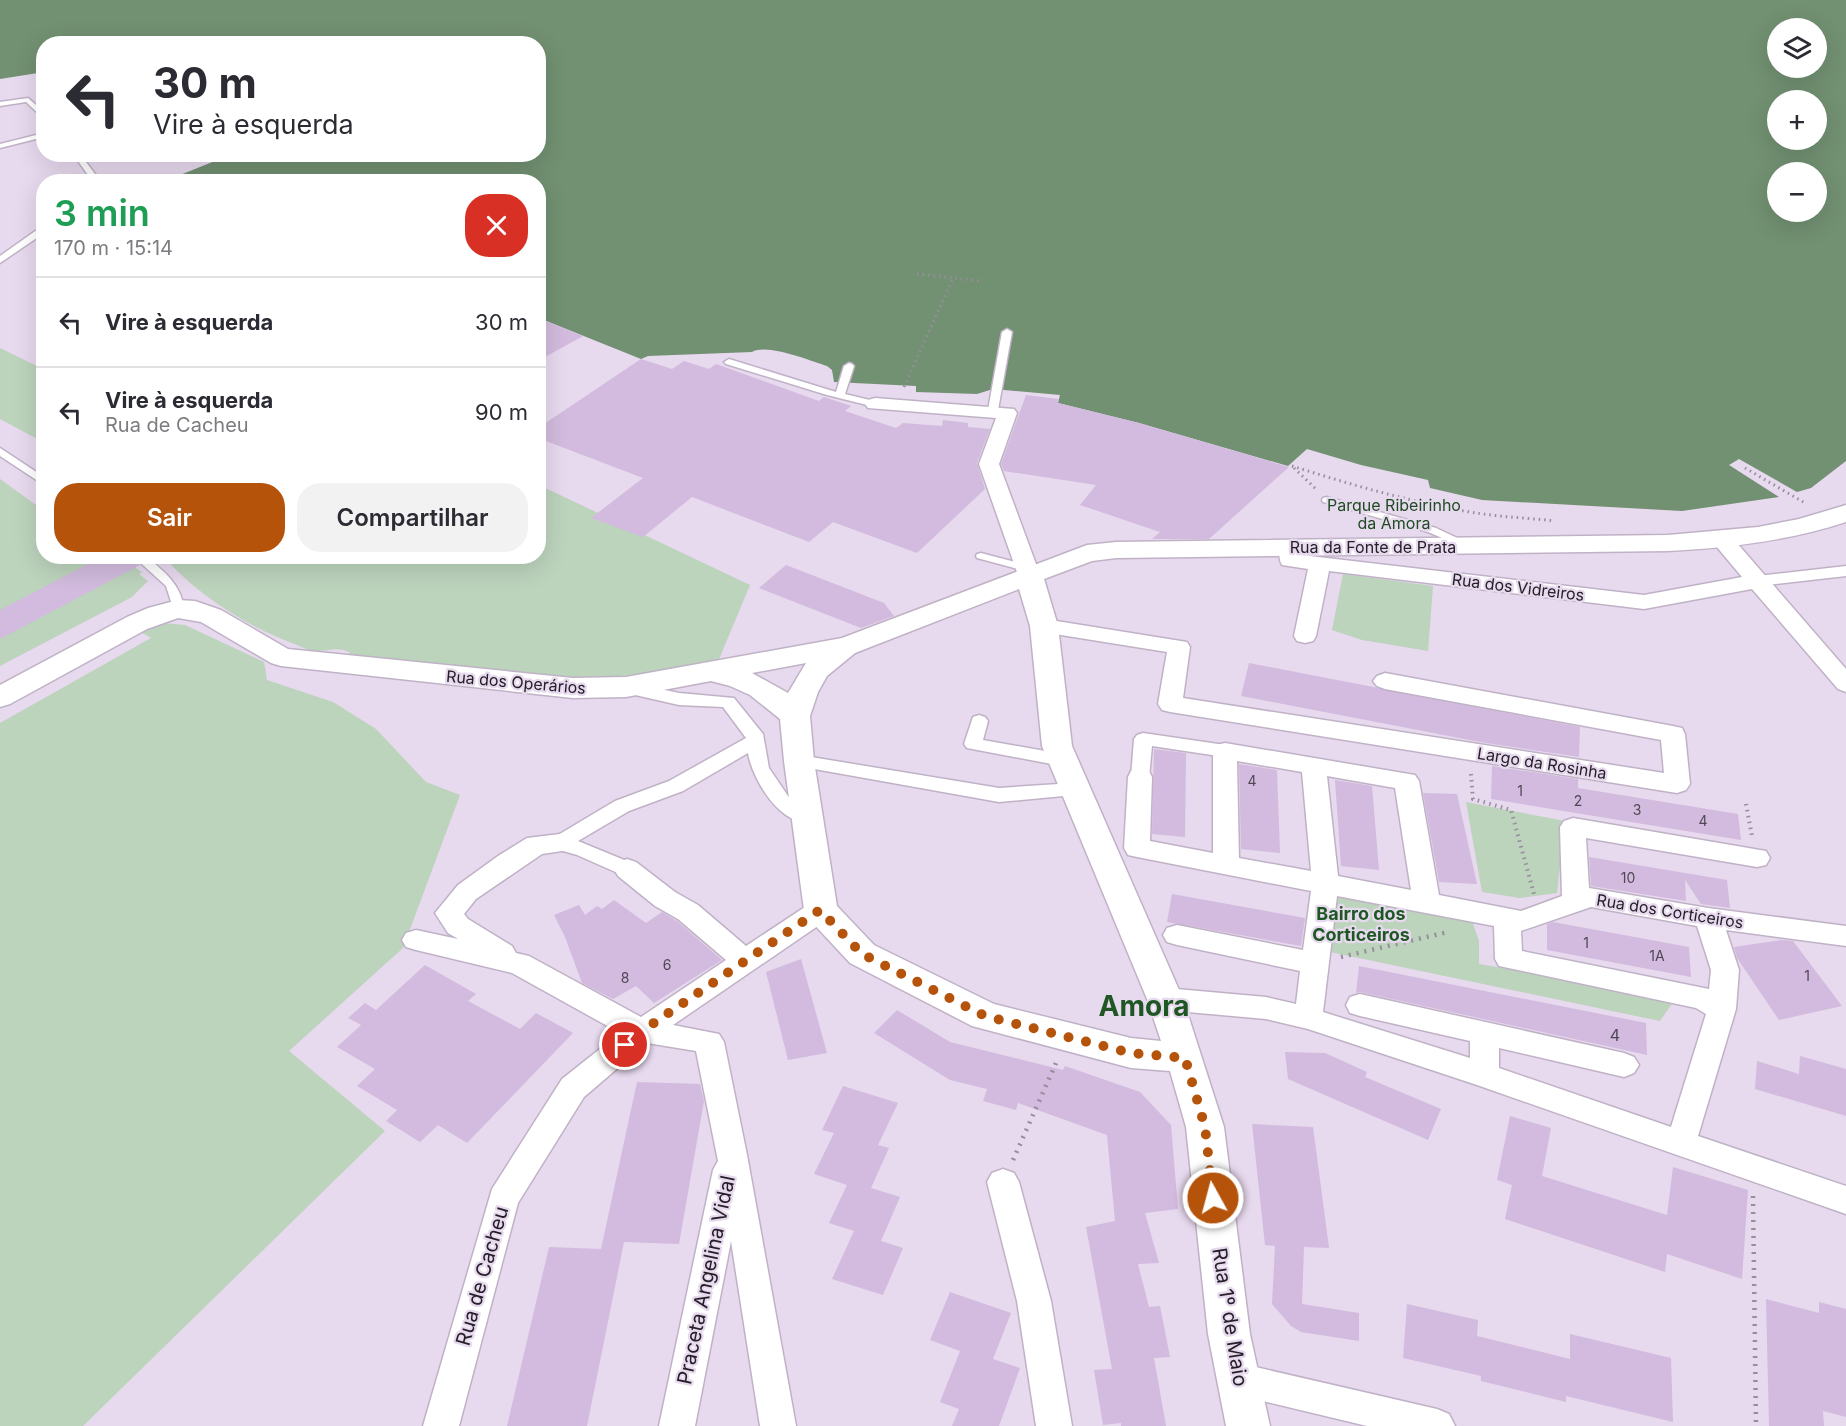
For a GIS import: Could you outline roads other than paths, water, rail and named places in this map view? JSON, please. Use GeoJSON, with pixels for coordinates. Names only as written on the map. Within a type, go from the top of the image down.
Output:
{"type":"FeatureCollection","features":[{"type":"Feature","properties":{"kind":"street"},"geometry":{"type":"LineString","coordinates":[[876,404],[993,410],[1007,413],[989,464],[1027,572]]}},
{"type":"Feature","properties":{"kind":"street","name":"Rua da Fonte de Prata"},"geometry":{"type":"LineString","coordinates":[[1027,572],[1087,553],[1116,550],[1470,547],[1722,540],[1770,533],[1846,513]]}},
{"type":"Feature","properties":{"kind":"street"},"geometry":{"type":"LineString","coordinates":[[1722,540],[1846,684]]}},
{"type":"Feature","properties":{"kind":"street","name":"Rua dos Vidreiros"},"geometry":{"type":"LineString","coordinates":[[1291,547],[1290,560],[1644,602],[1757,581]]}},
{"type":"Feature","properties":{"kind":"street"},"geometry":{"type":"LineString","coordinates":[[1305,636],[1320,564]]}},
{"type":"Feature","properties":{"kind":"street"},"geometry":{"type":"LineString","coordinates":[[1757,581],[1846,570]]}},
{"type":"Feature","properties":{"kind":"street","name":"Rua 1º de Maio"},"geometry":{"type":"LineString","coordinates":[[1027,572],[1044,626],[1057,746],[1165,999],[1205,1127],[1229,1334],[1248,1426]]}},
{"type":"Feature","properties":{"kind":"street","name":"Rua dos Operários"},"geometry":{"type":"LineString","coordinates":[[178,609],[195,610],[211,616],[281,657],[573,688],[626,687],[848,646],[1027,572]]}},
{"type":"Feature","properties":{"kind":"street"},"geometry":{"type":"LineString","coordinates":[[0,697],[137,623],[178,609]]}},
{"type":"Feature","properties":{"kind":"street","name":"Largo da Rosinha"},"geometry":{"type":"LineString","coordinates":[[1044,626],[1179,647],[1170,704],[1677,784],[1673,734],[1385,681]]}},
{"type":"Feature","properties":{"kind":"street"},"geometry":{"type":"LineString","coordinates":[[848,646],[828,658],[815,671],[803,692],[795,716],[820,910],[862,954],[985,1016],[1131,1053],[1185,1058]]}},
{"type":"Feature","properties":{"kind":"street"},"geometry":{"type":"LineString","coordinates":[[712,672],[737,676],[754,684],[773,695],[795,716]]}},
{"type":"Feature","properties":{"kind":"street"},"geometry":{"type":"LineString","coordinates":[[626,687],[679,699],[728,702],[754,735],[760,768],[783,804],[807,816]]}},
{"type":"Feature","properties":{"kind":"street"},"geometry":{"type":"LineString","coordinates":[[979,721],[973,744],[1062,760]]}},
{"type":"Feature","properties":{"kind":"street"},"geometry":{"type":"LineString","coordinates":[[1140,777],[1143,739],[1406,781],[1426,903]]}},
{"type":"Feature","properties":{"kind":"street"},"geometry":{"type":"LineString","coordinates":[[560,843],[622,806],[676,786],[755,741]]}},
{"type":"Feature","properties":{"kind":"street"},"geometry":{"type":"LineString","coordinates":[[1225,751],[1227,865]]}},
{"type":"Feature","properties":{"kind":"street"},"geometry":{"type":"LineString","coordinates":[[799,760],[999,795],[1074,789]]}},
{"type":"Feature","properties":{"kind":"street"},"geometry":{"type":"LineString","coordinates":[[1308,1018],[1325,884],[1314,765]]}},
{"type":"Feature","properties":{"kind":"street","name":"Rua dos Corticeiros"},"geometry":{"type":"LineString","coordinates":[[1140,777],[1137,848],[1522,921],[1590,897],[1708,918],[1846,936]]}},
{"type":"Feature","properties":{"kind":"street"},"geometry":{"type":"LineString","coordinates":[[1576,902],[1573,827],[1757,858]]}},
{"type":"Feature","properties":{"kind":"street"},"geometry":{"type":"LineString","coordinates":[[732,1155],[709,1042],[642,1031],[519,964],[459,926],[449,913],[467,892],[507,863],[536,845],[560,843],[584,849],[627,869],[665,899],[688,912],[745,962]]}},
{"type":"Feature","properties":{"kind":"street","name":"Rua de Cacheu"},"geometry":{"type":"LineString","coordinates":[[441,1426],[503,1199],[573,1088],[642,1031],[820,910]]}},
{"type":"Feature","properties":{"kind":"street"},"geometry":{"type":"LineString","coordinates":[[1507,918],[1509,958],[1703,998],[1722,1009]]}},
{"type":"Feature","properties":{"kind":"street"},"geometry":{"type":"LineString","coordinates":[[1681,1143],[1722,1009],[1725,970],[1708,918]]}},
{"type":"Feature","properties":{"kind":"street"},"geometry":{"type":"LineString","coordinates":[[1177,935],[1314,963]]}},
{"type":"Feature","properties":{"kind":"street"},"geometry":{"type":"LineString","coordinates":[[416,940],[519,964]]}},
{"type":"Feature","properties":{"kind":"street"},"geometry":{"type":"LineString","coordinates":[[1165,999],[1266,1008],[1308,1018],[1846,1200]]}},
{"type":"Feature","properties":{"kind":"street"},"geometry":{"type":"LineString","coordinates":[[1360,1005],[1624,1065]]}},
{"type":"Feature","properties":{"kind":"street"},"geometry":{"type":"LineString","coordinates":[[1484,1076],[1485,1034]]}},
{"type":"Feature","properties":{"kind":"street","name":"Praceta Angelina Vidal"},"geometry":{"type":"LineString","coordinates":[[677,1426],[732,1155]]}},
{"type":"Feature","properties":{"kind":"street","name":"Praceta Angelina Vidal"},"geometry":{"type":"LineString","coordinates":[[732,1155],[778,1426]]}},
{"type":"Feature","properties":{"kind":"street"},"geometry":{"type":"LineString","coordinates":[[1003,1182],[1034,1301],[1054,1426]]}},
{"type":"Feature","properties":{"kind":"street"},"geometry":{"type":"LineString","coordinates":[[1238,1379],[1437,1426]]}},
{"type":"Feature","properties":{"kind":"lane"},"geometry":{"type":"LineString","coordinates":[[0,104],[28,100],[36,108]]}},
{"type":"Feature","properties":{"kind":"lane"},"geometry":{"type":"LineString","coordinates":[[0,146],[36,137]]}},
{"type":"Feature","properties":{"kind":"lane"},"geometry":{"type":"LineString","coordinates":[[0,260],[36,235]]}},
{"type":"Feature","properties":{"kind":"lane"},"geometry":{"type":"LineString","coordinates":[[993,410],[1006,332]]}},
{"type":"Feature","properties":{"kind":"lane"},"geometry":{"type":"LineString","coordinates":[[729,362],[876,404]]}},
{"type":"Feature","properties":{"kind":"lane"},"geometry":{"type":"LineString","coordinates":[[840,395],[849,366]]}},
{"type":"Feature","properties":{"kind":"lane"},"geometry":{"type":"LineString","coordinates":[[0,451],[36,476]]}},
{"type":"Feature","properties":{"kind":"lane"},"geometry":{"type":"LineString","coordinates":[[1327,500],[1362,512],[1438,531],[1470,547]]}},
{"type":"Feature","properties":{"kind":"lane"},"geometry":{"type":"LineString","coordinates":[[981,556],[1027,572]]}},
{"type":"Feature","properties":{"kind":"lane"},"geometry":{"type":"LineString","coordinates":[[148,564],[168,580],[178,597],[178,609]]}},
{"type":"Feature","properties":{"kind":"district","name":"Bairro dos Corticeiros"},"geometry":{"type":"Point","coordinates":[1361,924]}},
{"type":"Feature","properties":{"kind":"district","name":"Amora"},"geometry":{"type":"Point","coordinates":[1144,1006]}},
{"type":"Feature","properties":{"kind":"park label","name":"Parque Ribeirinho da Amora"},"geometry":{"type":"Point","coordinates":[1394,514]}}]}
